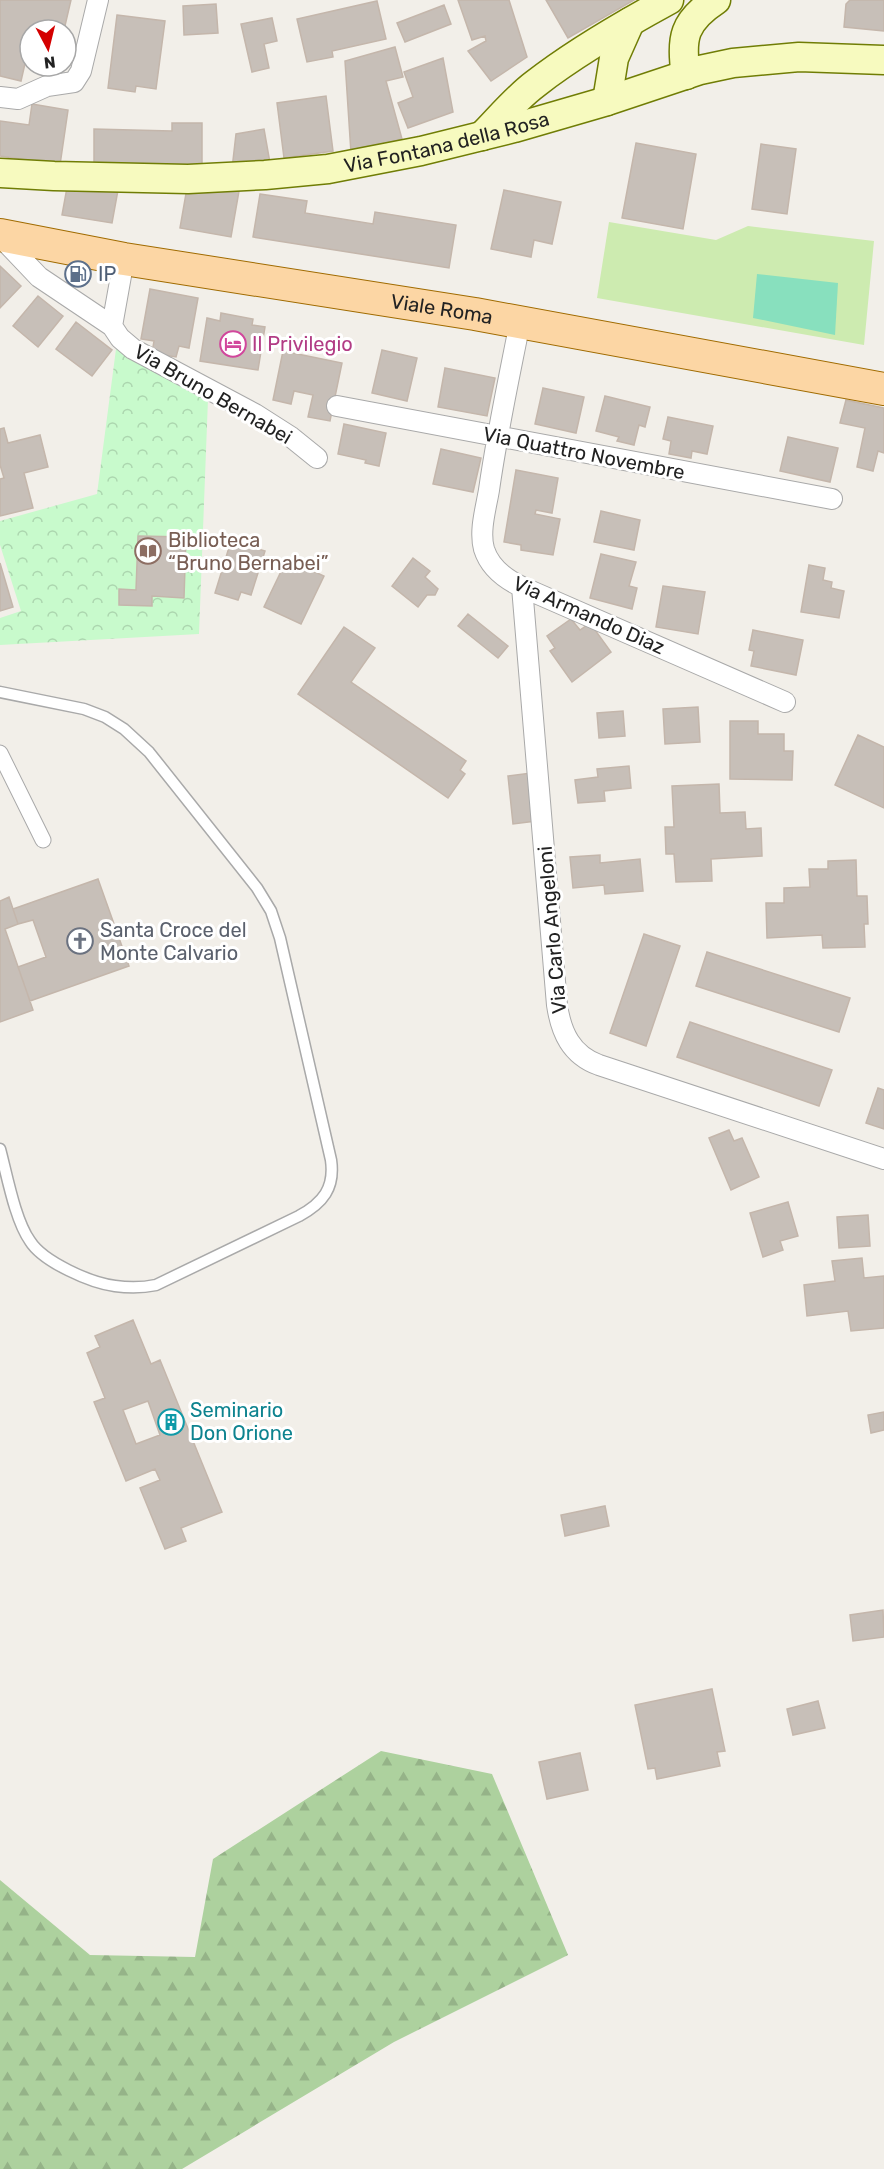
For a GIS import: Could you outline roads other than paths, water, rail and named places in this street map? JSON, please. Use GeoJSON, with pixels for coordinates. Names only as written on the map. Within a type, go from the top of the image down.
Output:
{"type":"FeatureCollection","features":[{"type":"Feature","properties":{"kind":"main road"},"geometry":{"type":"LineString","coordinates":[[482,136],[534,85],[630,22],[669,0]]}},
{"type":"Feature","properties":{"kind":"main road"},"geometry":{"type":"LineString","coordinates":[[686,75],[683,50],[688,26],[699,12],[716,0]]}},
{"type":"Feature","properties":{"kind":"main road"},"geometry":{"type":"LineString","coordinates":[[607,101],[614,58],[630,22]]}},
{"type":"Feature","properties":{"kind":"main road","name":"Via Fontana della Rosa"},"geometry":{"type":"LineString","coordinates":[[0,173],[177,178],[275,174],[361,163],[482,136],[733,63],[770,58],[835,57],[884,60]]}},
{"type":"Feature","properties":{"kind":"main road","name":"Viale Roma"},"geometry":{"type":"LineString","coordinates":[[0,236],[124,259],[520,322],[884,389]]}},
{"type":"Feature","properties":{"kind":"street"},"geometry":{"type":"LineString","coordinates":[[0,97],[18,99],[47,86],[74,82],[81,70],[98,0]]}},
{"type":"Feature","properties":{"kind":"street","name":"Via Bruno Bernabei"},"geometry":{"type":"LineString","coordinates":[[0,236],[39,277],[112,326],[120,338],[133,350],[255,414],[291,437],[317,458]]}},
{"type":"Feature","properties":{"kind":"street"},"geometry":{"type":"LineString","coordinates":[[112,326],[124,259]]}},
{"type":"Feature","properties":{"kind":"street","name":"Via Armando Diaz"},"geometry":{"type":"LineString","coordinates":[[520,322],[496,436],[483,524],[483,546],[494,567],[504,577],[522,587],[785,702]]}},
{"type":"Feature","properties":{"kind":"street","name":"Via Quattro Novembre"},"geometry":{"type":"LineString","coordinates":[[337,406],[832,499]]}},
{"type":"Feature","properties":{"kind":"street","name":"Via Carlo Angeloni"},"geometry":{"type":"LineString","coordinates":[[522,587],[557,1005],[560,1022],[568,1042],[579,1055],[599,1065],[884,1159]]}},
{"type":"Feature","properties":{"kind":"street"},"geometry":{"type":"LineString","coordinates":[[0,753],[43,840]]}},
{"type":"Feature","properties":{"kind":"lane"},"geometry":{"type":"LineString","coordinates":[[0,692],[84,709],[105,717],[124,729],[149,752],[257,888],[271,911],[280,938],[331,1160],[333,1179],[327,1193],[318,1203],[299,1216],[156,1285],[137,1288],[112,1286],[55,1262],[35,1248],[20,1219],[0,1149]]}},
{"type":"Feature","properties":{"kind":"place","name":"IP"},"geometry":{"type":"Point","coordinates":[78,274]}},
{"type":"Feature","properties":{"kind":"place","name":"Il Privilegio"},"geometry":{"type":"Point","coordinates":[233,344]}},
{"type":"Feature","properties":{"kind":"place","name":"Biblioteca “Bruno Bernabei”"},"geometry":{"type":"Point","coordinates":[148,551]}},
{"type":"Feature","properties":{"kind":"place","name":"Santa Croce del Monte Calvario"},"geometry":{"type":"Point","coordinates":[80,941]}},
{"type":"Feature","properties":{"kind":"place","name":"Seminario Don Orione"},"geometry":{"type":"Point","coordinates":[171,1422]}}]}
